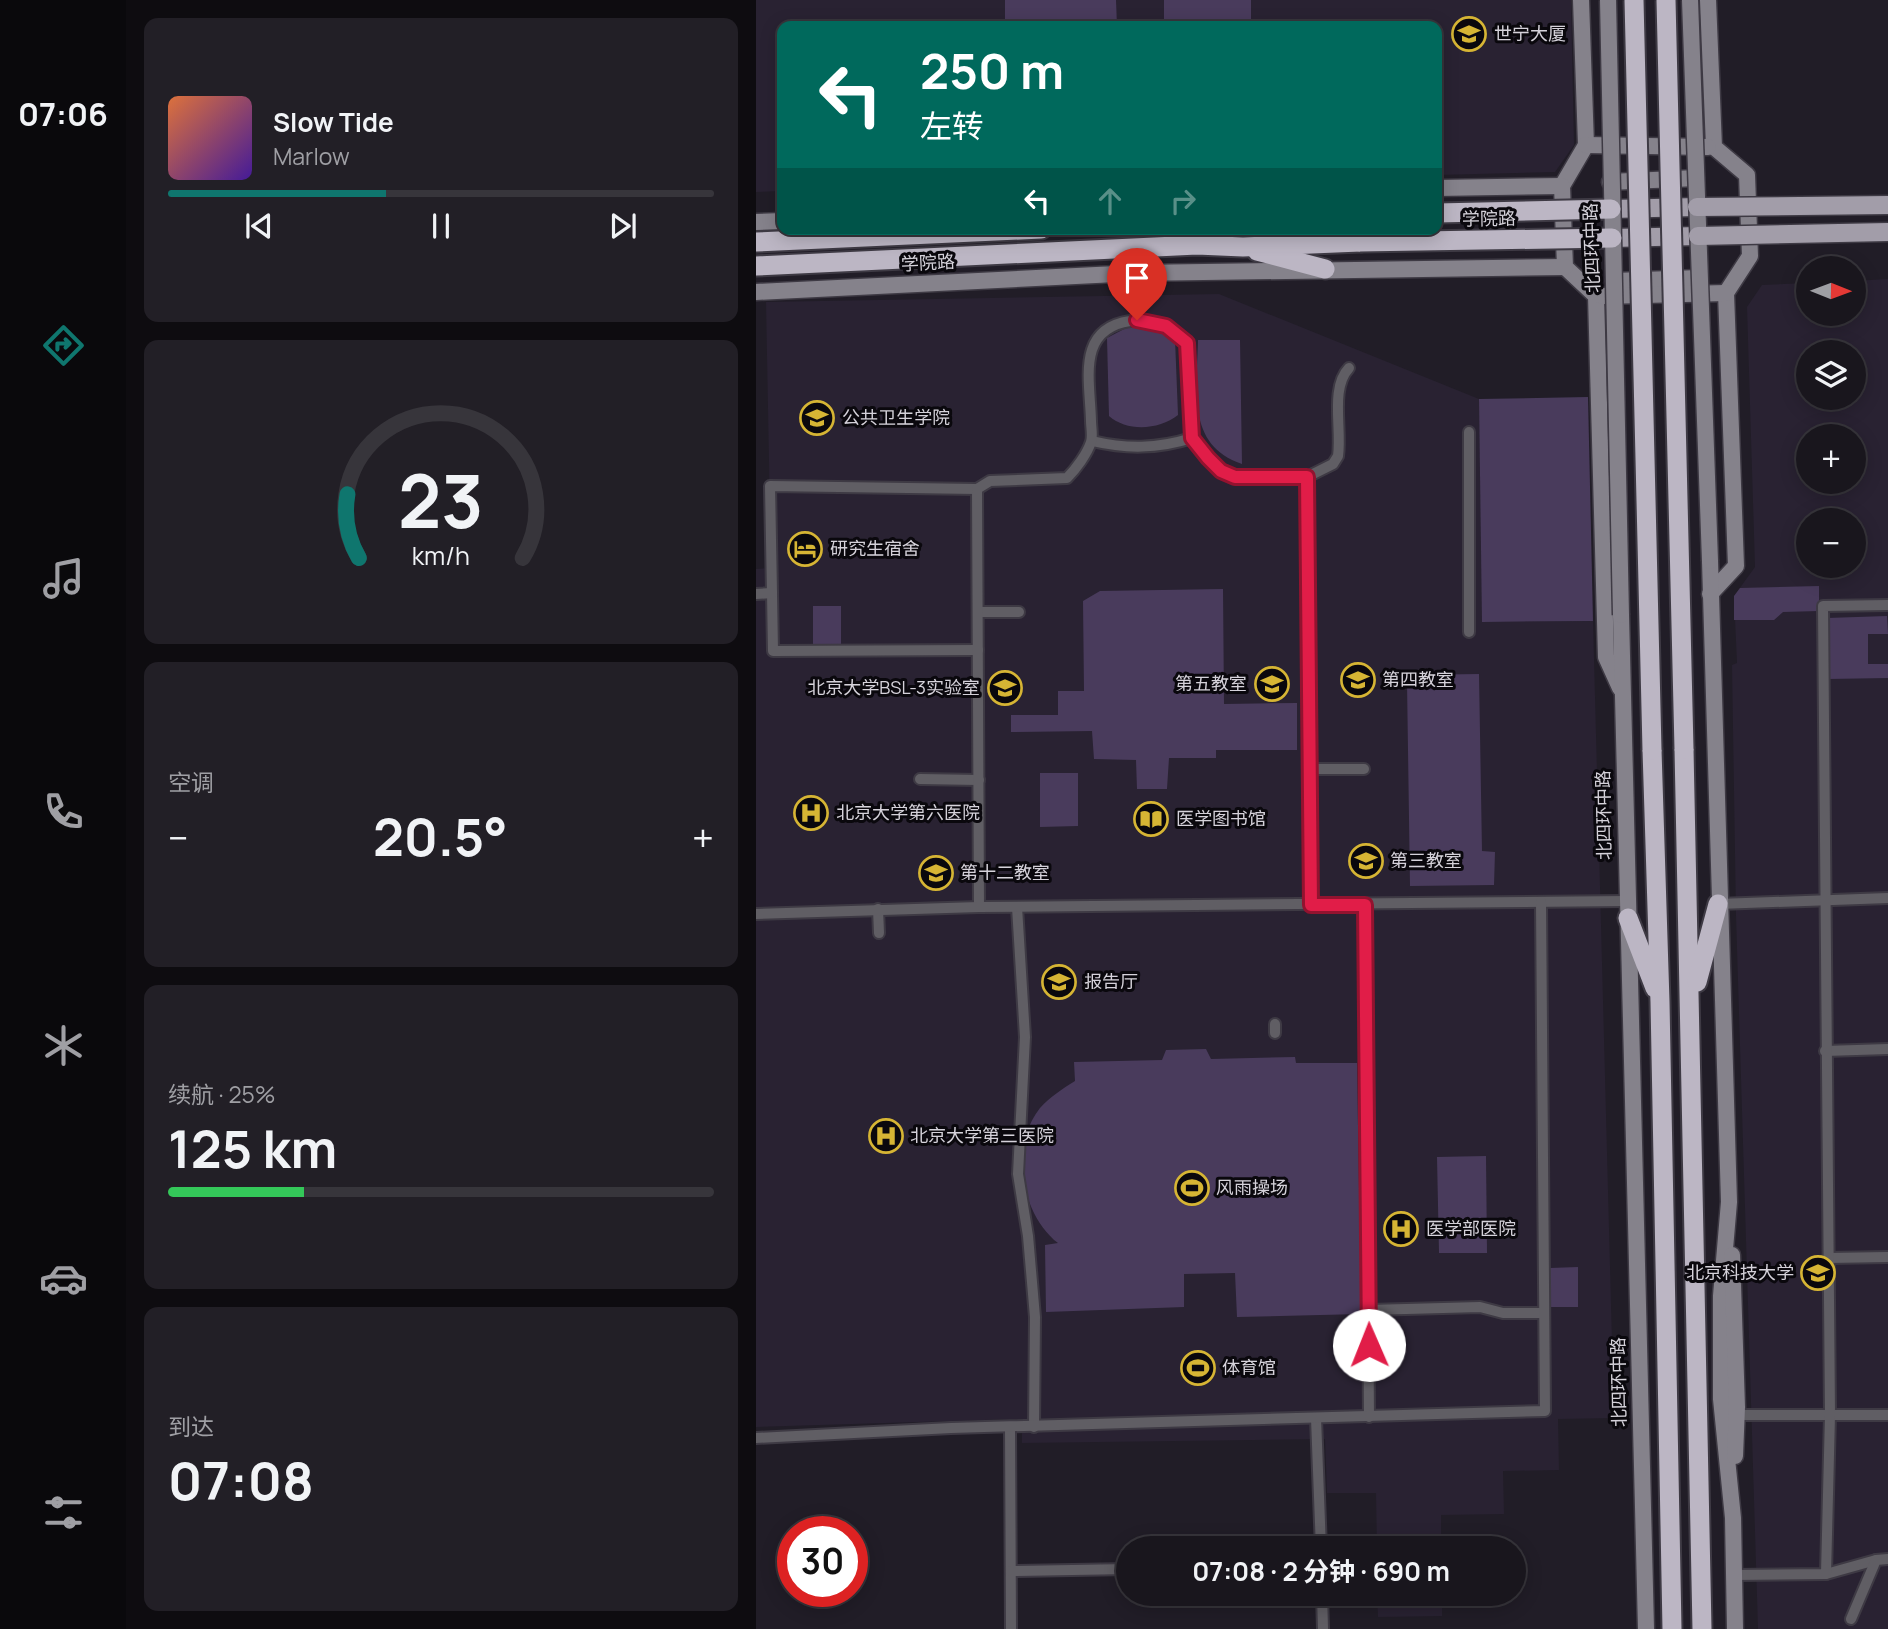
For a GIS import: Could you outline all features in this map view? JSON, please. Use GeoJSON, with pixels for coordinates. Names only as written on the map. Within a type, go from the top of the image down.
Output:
{"type":"FeatureCollection","features":[{"type":"Feature","properties":{"kind":"highway"},"geometry":{"type":"LineString","coordinates":[[1634,0],[1660,1002],[1672,1629]]}},
{"type":"Feature","properties":{"kind":"highway"},"geometry":{"type":"LineString","coordinates":[[1667,0],[1691,1003],[1702,1629]]}},
{"type":"Feature","properties":{"kind":"highway","name":"学院路"},"geometry":{"type":"LineString","coordinates":[[1442,213],[1611,209]]}},
{"type":"Feature","properties":{"kind":"highway","name":"学院路"},"geometry":{"type":"LineString","coordinates":[[756,242],[909,235]]}},
{"type":"Feature","properties":{"kind":"highway","name":"学院路"},"geometry":{"type":"LineString","coordinates":[[756,266],[1183,246],[1243,247],[1360,242],[1612,238]]}},
{"type":"Feature","properties":{"kind":"highway"},"geometry":{"type":"LineString","coordinates":[[1243,247],[1325,269]]}},
{"type":"Feature","properties":{"kind":"highway"},"geometry":{"type":"LineString","coordinates":[[1691,1003],[1718,904]]}},
{"type":"Feature","properties":{"kind":"highway"},"geometry":{"type":"LineString","coordinates":[[1627,909],[1660,1002]]}},
{"type":"Feature","properties":{"kind":"main road","name":"学院路"},"geometry":{"type":"LineString","coordinates":[[1611,209],[1888,205]]}},
{"type":"Feature","properties":{"kind":"main road","name":"学院路"},"geometry":{"type":"LineString","coordinates":[[1612,238],[1888,232]]}},
{"type":"Feature","properties":{"kind":"street"},"geometry":{"type":"LineString","coordinates":[[1581,0],[1586,145],[1562,187],[1565,267],[1596,296],[1726,293]]}},
{"type":"Feature","properties":{"kind":"street","name":"北四环中路"},"geometry":{"type":"LineString","coordinates":[[1608,0],[1610,182],[1646,1629]]}},
{"type":"Feature","properties":{"kind":"street"},"geometry":{"type":"LineString","coordinates":[[1690,0],[1710,561],[1728,1202],[1735,1294],[1735,1629]]}},
{"type":"Feature","properties":{"kind":"street"},"geometry":{"type":"LineString","coordinates":[[1708,0],[1714,147]]}},
{"type":"Feature","properties":{"kind":"street"},"geometry":{"type":"LineString","coordinates":[[1586,145],[1714,147],[1747,175],[1750,257],[1726,293],[1736,566],[1710,594]]}},
{"type":"Feature","properties":{"kind":"street"},"geometry":{"type":"LineString","coordinates":[[1610,182],[1696,178]]}},
{"type":"Feature","properties":{"kind":"street","name":"学院路"},"geometry":{"type":"LineString","coordinates":[[1442,188],[1562,187]]}},
{"type":"Feature","properties":{"kind":"street"},"geometry":{"type":"LineString","coordinates":[[756,222],[777,221]]}},
{"type":"Feature","properties":{"kind":"street","name":"学院路"},"geometry":{"type":"LineString","coordinates":[[756,292],[1136,273],[1565,267]]}},
{"type":"Feature","properties":{"kind":"street"},"geometry":{"type":"LineString","coordinates":[[1136,273],[1137,320]]}},
{"type":"Feature","properties":{"kind":"street"},"geometry":{"type":"LineString","coordinates":[[1614,281],[1699,278]]}},
{"type":"Feature","properties":{"kind":"street"},"geometry":{"type":"LineString","coordinates":[[1596,296],[1605,657],[1623,697]]}},
{"type":"Feature","properties":{"kind":"street"},"geometry":{"type":"LineString","coordinates":[[978,650],[773,651],[770,486],[977,489],[990,481],[1067,478],[1091,442],[1090,352],[1099,334],[1113,323],[1137,320],[1166,326],[1187,343],[1192,438],[1221,471],[1235,477],[1307,477],[1333,464],[1338,456],[1339,386],[1343,374],[1349,368]]}},
{"type":"Feature","properties":{"kind":"street"},"geometry":{"type":"LineString","coordinates":[[1469,432],[1469,632]]}},
{"type":"Feature","properties":{"kind":"street"},"geometry":{"type":"LineString","coordinates":[[1091,442],[1121,448],[1169,445],[1192,438]]}},
{"type":"Feature","properties":{"kind":"street"},"geometry":{"type":"LineString","coordinates":[[1307,477],[1311,905]]}},
{"type":"Feature","properties":{"kind":"street"},"geometry":{"type":"LineString","coordinates":[[977,489],[979,907]]}},
{"type":"Feature","properties":{"kind":"street"},"geometry":{"type":"LineString","coordinates":[[756,594],[772,593]]}},
{"type":"Feature","properties":{"kind":"street"},"geometry":{"type":"LineString","coordinates":[[1826,1574],[1830,1415],[1823,900],[1823,606],[1888,605]]}},
{"type":"Feature","properties":{"kind":"street"},"geometry":{"type":"LineString","coordinates":[[978,612],[1019,612]]}},
{"type":"Feature","properties":{"kind":"street"},"geometry":{"type":"LineString","coordinates":[[1308,769],[1364,769]]}},
{"type":"Feature","properties":{"kind":"street"},"geometry":{"type":"LineString","coordinates":[[920,779],[979,780]]}},
{"type":"Feature","properties":{"kind":"street"},"geometry":{"type":"LineString","coordinates":[[1718,904],[1888,898]]}},
{"type":"Feature","properties":{"kind":"street"},"geometry":{"type":"LineString","coordinates":[[756,1438],[1010,1427],[1545,1412],[1541,902]]}},
{"type":"Feature","properties":{"kind":"street"},"geometry":{"type":"LineString","coordinates":[[756,915],[979,907],[1541,902],[1627,909]]}},
{"type":"Feature","properties":{"kind":"street"},"geometry":{"type":"LineString","coordinates":[[1365,905],[1369,1418]]}},
{"type":"Feature","properties":{"kind":"street"},"geometry":{"type":"LineString","coordinates":[[1017,907],[1025,1037],[1018,1174],[1028,1236],[1035,1317],[1034,1427]]}},
{"type":"Feature","properties":{"kind":"street"},"geometry":{"type":"LineString","coordinates":[[878,909],[879,933]]}},
{"type":"Feature","properties":{"kind":"street"},"geometry":{"type":"LineString","coordinates":[[1825,1051],[1888,1049]]}},
{"type":"Feature","properties":{"kind":"street"},"geometry":{"type":"LineString","coordinates":[[1728,1202],[1721,1296],[1721,1399],[1733,1518]]}},
{"type":"Feature","properties":{"kind":"street"},"geometry":{"type":"LineString","coordinates":[[1828,1258],[1888,1257]]}},
{"type":"Feature","properties":{"kind":"street"},"geometry":{"type":"LineString","coordinates":[[1410,1305],[1474,1304]]}},
{"type":"Feature","properties":{"kind":"street"},"geometry":{"type":"LineString","coordinates":[[1369,1310],[1480,1307],[1503,1313],[1544,1313]]}},
{"type":"Feature","properties":{"kind":"street"},"geometry":{"type":"LineString","coordinates":[[1737,1415],[1888,1415]]}},
{"type":"Feature","properties":{"kind":"street"},"geometry":{"type":"LineString","coordinates":[[1317,1418],[1321,1536]]}},
{"type":"Feature","properties":{"kind":"street"},"geometry":{"type":"LineString","coordinates":[[1010,1427],[1011,1629]]}},
{"type":"Feature","properties":{"kind":"street"},"geometry":{"type":"LineString","coordinates":[[1734,1575],[1826,1574],[1888,1559]]}},
{"type":"Feature","properties":{"kind":"street"},"geometry":{"type":"LineString","coordinates":[[1852,1619],[1876,1560]]}},
{"type":"Feature","properties":{"kind":"street"},"geometry":{"type":"LineString","coordinates":[[1011,1571],[1116,1569]]}},
{"type":"Feature","properties":{"kind":"street"},"geometry":{"type":"LineString","coordinates":[[1322,1606],[1323,1629]]}},
{"type":"Feature","properties":{"kind":"shaded area"},"geometry":{"type":"Polygon","coordinates":[[[756,0],[1571,0],[1574,145],[1555,172],[1442,175],[1442,21],[777,21],[777,191],[756,192],[756,0]]]}},
{"type":"Feature","properties":{"kind":"shaded area"},"geometry":{"type":"Polygon","coordinates":[[[1005,0],[1116,0],[1117,21],[1005,21],[1005,0]]]}},
{"type":"Feature","properties":{"kind":"shaded area"},"geometry":{"type":"Polygon","coordinates":[[[1164,0],[1251,0],[1251,21],[1164,21],[1164,0]]]}},
{"type":"Feature","properties":{"kind":"shaded area","name":"北京科技大学"},"geometry":{"type":"Polygon","coordinates":[[[1888,279],[1888,1629],[1758,1629],[1736,916],[1732,665],[1737,663],[1734,596],[1755,567],[1747,307],[1762,285],[1796,284],[1796,326],[1866,326],[1866,280],[1888,279]]]}},
{"type":"Feature","properties":{"kind":"shaded area"},"geometry":{"type":"Polygon","coordinates":[[[1219,294],[1479,399],[1483,622],[1593,621],[1614,1418],[1558,1419],[1559,1470],[1503,1471],[1504,1514],[1441,1515],[1441,1536],[1377,1536],[1376,1493],[1327,1493],[1325,1439],[1022,1443],[1022,1419],[756,1427],[756,569],[771,568],[766,302],[1219,294]]]}},
{"type":"Feature","properties":{"kind":"shaded area"},"geometry":{"type":"Polygon","coordinates":[[[1150,327],[1175,339],[1178,415],[1162,424],[1134,427],[1109,416],[1107,338],[1126,328],[1150,327]]]}},
{"type":"Feature","properties":{"kind":"shaded area"},"geometry":{"type":"Polygon","coordinates":[[[1198,340],[1240,340],[1242,464],[1224,455],[1211,444],[1203,430],[1197,396],[1198,340]]]}},
{"type":"Feature","properties":{"kind":"shaded area"},"geometry":{"type":"Polygon","coordinates":[[[1588,397],[1593,621],[1482,622],[1479,399],[1588,397]]]}},
{"type":"Feature","properties":{"kind":"shaded area"},"geometry":{"type":"Polygon","coordinates":[[[1819,586],[1819,611],[1783,612],[1774,620],[1734,620],[1734,596],[1740,588],[1819,586]]]}},
{"type":"Feature","properties":{"kind":"shaded area"},"geometry":{"type":"Polygon","coordinates":[[[1223,589],[1224,704],[1297,703],[1297,750],[1216,750],[1216,758],[1169,758],[1167,789],[1137,789],[1136,760],[1094,759],[1092,731],[1011,732],[1011,715],[1058,715],[1058,691],[1084,691],[1083,601],[1100,591],[1223,589]]]}},
{"type":"Feature","properties":{"kind":"shaded area"},"geometry":{"type":"Polygon","coordinates":[[[813,606],[841,606],[841,646],[813,646],[813,606]]]}},
{"type":"Feature","properties":{"kind":"shaded area"},"geometry":{"type":"Polygon","coordinates":[[[1887,616],[1888,634],[1868,634],[1868,664],[1888,664],[1888,678],[1828,679],[1827,618],[1887,616]]]}},
{"type":"Feature","properties":{"kind":"shaded area"},"geometry":{"type":"Polygon","coordinates":[[[1479,674],[1482,851],[1495,852],[1494,885],[1410,886],[1407,682],[1412,675],[1479,674]]]}},
{"type":"Feature","properties":{"kind":"shaded area"},"geometry":{"type":"Polygon","coordinates":[[[1040,773],[1078,773],[1078,826],[1040,827],[1040,773]]]}},
{"type":"Feature","properties":{"kind":"shaded area","name":"风雨操场"},"geometry":{"type":"Polygon","coordinates":[[[1206,1049],[1211,1059],[1295,1057],[1296,1063],[1357,1063],[1361,1314],[1237,1317],[1235,1273],[1184,1274],[1184,1307],[1046,1312],[1045,1245],[1058,1243],[1035,1215],[1023,1179],[1022,1160],[1030,1124],[1044,1104],[1075,1081],[1074,1062],[1162,1060],[1166,1050],[1206,1049]]]}},
{"type":"Feature","properties":{"kind":"shaded area"},"geometry":{"type":"Polygon","coordinates":[[[1486,1156],[1487,1253],[1439,1253],[1437,1157],[1486,1156]]]}},
{"type":"Feature","properties":{"kind":"shaded area"},"geometry":{"type":"Polygon","coordinates":[[[1578,1267],[1578,1307],[1551,1307],[1550,1268],[1578,1267]]]}},
{"type":"Feature","properties":{"kind":"shaded area"},"geometry":{"type":"Polygon","coordinates":[[[1378,1606],[1442,1606],[1442,1616],[1378,1617],[1378,1606]]]}},
{"type":"Feature","properties":{"kind":"place","name":"世宁大厦"},"geometry":{"type":"Point","coordinates":[1469,34]}},
{"type":"Feature","properties":{"kind":"place","name":"公共卫生学院"},"geometry":{"type":"Point","coordinates":[817,418]}},
{"type":"Feature","properties":{"kind":"place","name":"研究生宿舍"},"geometry":{"type":"Point","coordinates":[805,549]}},
{"type":"Feature","properties":{"kind":"place","name":"第四教室"},"geometry":{"type":"Point","coordinates":[1358,680]}},
{"type":"Feature","properties":{"kind":"place","name":"第五教室"},"geometry":{"type":"Point","coordinates":[1272,684]}},
{"type":"Feature","properties":{"kind":"place","name":"北京大学BSL-3实验室"},"geometry":{"type":"Point","coordinates":[1005,688]}},
{"type":"Feature","properties":{"kind":"place","name":"北京大学第六医院"},"geometry":{"type":"Point","coordinates":[811,813]}},
{"type":"Feature","properties":{"kind":"place","name":"医学图书馆"},"geometry":{"type":"Point","coordinates":[1151,819]}},
{"type":"Feature","properties":{"kind":"place","name":"第三教室"},"geometry":{"type":"Point","coordinates":[1366,861]}},
{"type":"Feature","properties":{"kind":"place","name":"第十二教室"},"geometry":{"type":"Point","coordinates":[936,873]}},
{"type":"Feature","properties":{"kind":"place","name":"报告厅"},"geometry":{"type":"Point","coordinates":[1059,982]}},
{"type":"Feature","properties":{"kind":"place","name":"北京大学第三医院"},"geometry":{"type":"Point","coordinates":[886,1136]}},
{"type":"Feature","properties":{"kind":"place","name":"风雨操场"},"geometry":{"type":"Point","coordinates":[1192,1188]}},
{"type":"Feature","properties":{"kind":"place","name":"医学部医院"},"geometry":{"type":"Point","coordinates":[1401,1229]}},
{"type":"Feature","properties":{"kind":"place","name":"北京科技大学"},"geometry":{"type":"Point","coordinates":[1818,1273]}},
{"type":"Feature","properties":{"kind":"place","name":"体育馆"},"geometry":{"type":"Point","coordinates":[1198,1368]}},
{"type":"Feature","properties":{"kind":"route"},"geometry":{"type":"LineString","coordinates":[[1137,320],[1166,326],[1187,343],[1192,438],[1221,471],[1235,477],[1307,477],[1311,905],[1365,905],[1369,1345]]}}]}
